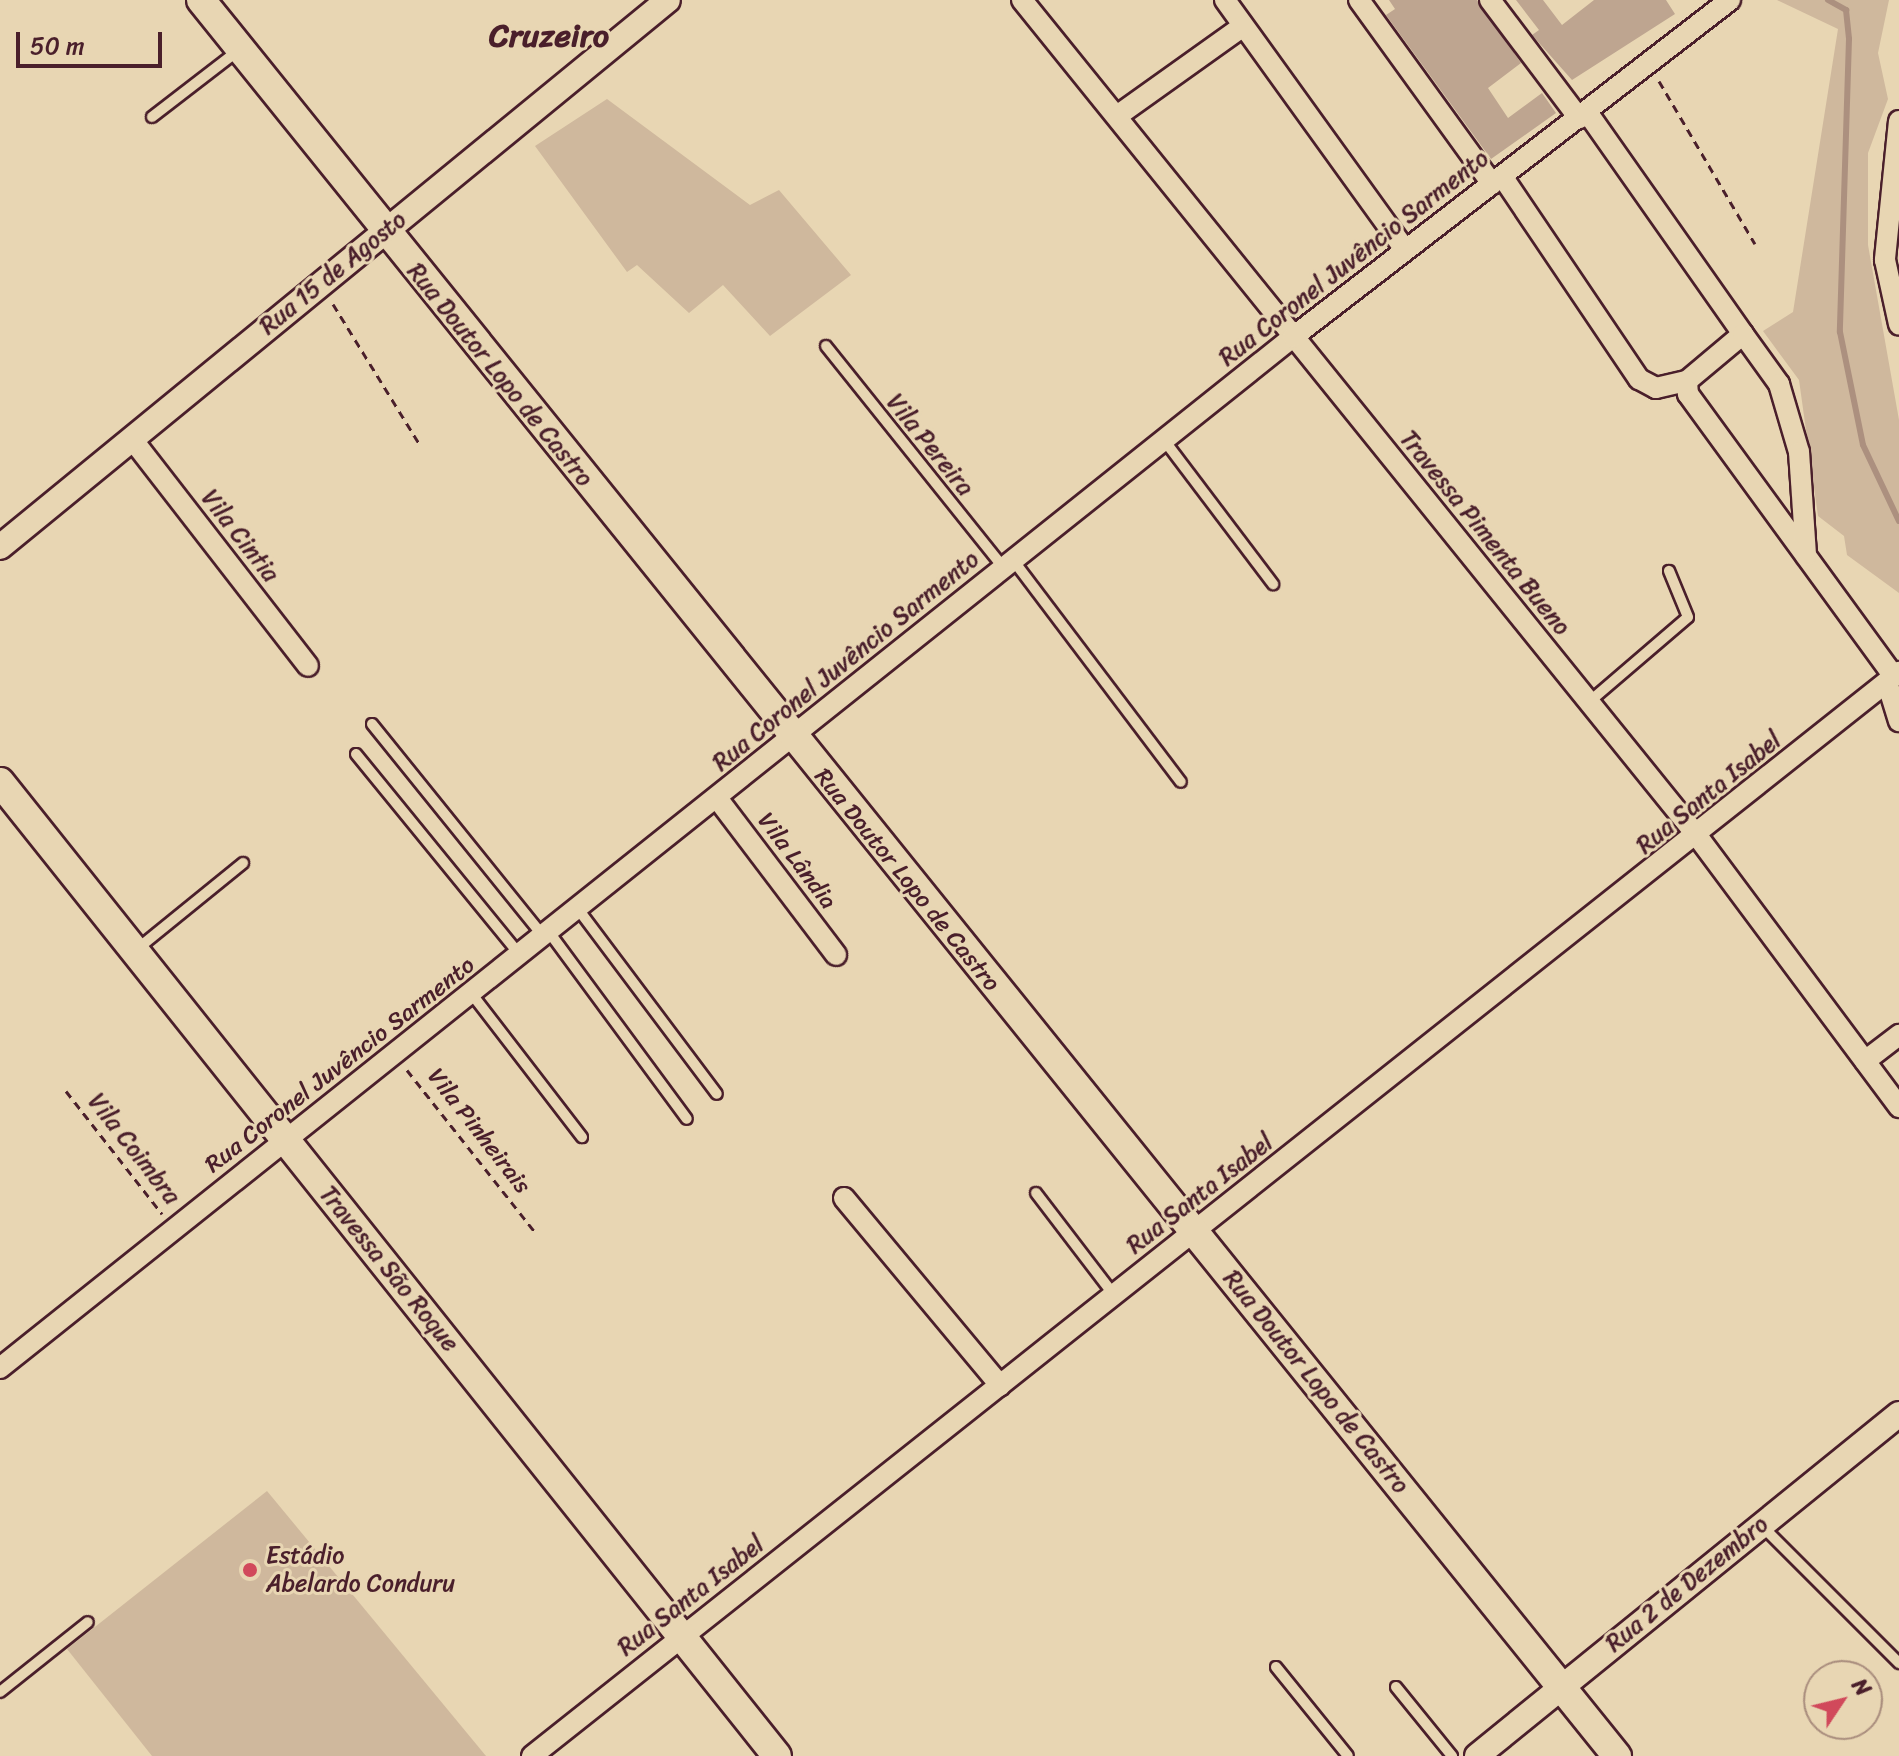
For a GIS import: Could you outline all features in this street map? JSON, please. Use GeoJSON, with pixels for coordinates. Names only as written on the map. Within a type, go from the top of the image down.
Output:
{"type":"FeatureCollection","features":[{"type":"Feature","properties":{"kind":"main road","name":"Rua Doutor Lopo de Castro"},"geometry":{"type":"LineString","coordinates":[[201,0],[792,739],[1617,1756]]}},
{"type":"Feature","properties":{"kind":"main road","name":"Travessa São Roque"},"geometry":{"type":"LineString","coordinates":[[0,782],[777,1756]]}},
{"type":"Feature","properties":{"kind":"street","name":"Rua 15 de Agosto"},"geometry":{"type":"LineString","coordinates":[[0,547],[668,0]]}},
{"type":"Feature","properties":{"kind":"street","name":"Travessa Pimenta Bueno"},"geometry":{"type":"LineString","coordinates":[[1022,0],[1698,837],[1899,1107]]}},
{"type":"Feature","properties":{"kind":"street"},"geometry":{"type":"LineString","coordinates":[[1225,0],[1405,250]]}},
{"type":"Feature","properties":{"kind":"street"},"geometry":{"type":"LineString","coordinates":[[1359,0],[1497,180],[1639,379],[1656,388],[1687,381],[1743,334]]}},
{"type":"Feature","properties":{"kind":"street"},"geometry":{"type":"LineString","coordinates":[[1490,0],[1583,115],[1779,384],[1799,452],[1806,556]]}},
{"type":"Feature","properties":{"kind":"street","name":"Rua Coronel Juvêncio Sarmento"},"geometry":{"type":"LineString","coordinates":[[0,1368],[1293,337],[1730,0]]}},
{"type":"Feature","properties":{"kind":"street"},"geometry":{"type":"LineString","coordinates":[[1117,116],[1243,26]]}},
{"type":"Feature","properties":{"kind":"street"},"geometry":{"type":"LineString","coordinates":[[1898,312],[1885,260],[1899,121]]}},
{"type":"Feature","properties":{"kind":"street"},"geometry":{"type":"LineString","coordinates":[[1687,381],[1693,403],[1893,676],[1899,721]]}},
{"type":"Feature","properties":{"kind":"street","name":"Vila Cintia"},"geometry":{"type":"LineString","coordinates":[[132,439],[308,666]]}},
{"type":"Feature","properties":{"kind":"street","name":"Rua Santa Isabel"},"geometry":{"type":"LineString","coordinates":[[532,1756],[1698,837],[1893,676]]}},
{"type":"Feature","properties":{"kind":"street","name":"Vila Lândia"},"geometry":{"type":"LineString","coordinates":[[717,798],[836,955]]}},
{"type":"Feature","properties":{"kind":"street"},"geometry":{"type":"LineString","coordinates":[[1865,1061],[1899,1035]]}},
{"type":"Feature","properties":{"kind":"street"},"geometry":{"type":"LineString","coordinates":[[844,1198],[1000,1385]]}},
{"type":"Feature","properties":{"kind":"street","name":"Rua 2 de Dezembro"},"geometry":{"type":"LineString","coordinates":[[1477,1756],[1559,1686],[1899,1414]]}},
{"type":"Feature","properties":{"kind":"lane"},"geometry":{"type":"LineString","coordinates":[[152,117],[240,49]]}},
{"type":"Feature","properties":{"kind":"lane","name":"Vila Pereira"},"geometry":{"type":"LineString","coordinates":[[826,346],[1008,564],[1181,782]]}},
{"type":"Feature","properties":{"kind":"lane"},"geometry":{"type":"LineString","coordinates":[[1164,440],[1273,584]]}},
{"type":"Feature","properties":{"kind":"lane"},"geometry":{"type":"LineString","coordinates":[[1589,702],[1688,617],[1669,571]]}},
{"type":"Feature","properties":{"kind":"lane"},"geometry":{"type":"LineString","coordinates":[[372,724],[546,934],[687,1119]]}},
{"type":"Feature","properties":{"kind":"lane"},"geometry":{"type":"LineString","coordinates":[[356,754],[520,955]]}},
{"type":"Feature","properties":{"kind":"lane"},"geometry":{"type":"LineString","coordinates":[[135,951],[243,863]]}},
{"type":"Feature","properties":{"kind":"lane"},"geometry":{"type":"LineString","coordinates":[[578,909],[717,1094]]}},
{"type":"Feature","properties":{"kind":"lane"},"geometry":{"type":"LineString","coordinates":[[471,993],[582,1137]]}},
{"type":"Feature","properties":{"kind":"lane"},"geometry":{"type":"LineString","coordinates":[[1036,1193],[1114,1295]]}},
{"type":"Feature","properties":{"kind":"lane"},"geometry":{"type":"LineString","coordinates":[[1761,1525],[1899,1663]]}},
{"type":"Feature","properties":{"kind":"lane"},"geometry":{"type":"LineString","coordinates":[[0,1692],[88,1622]]}},
{"type":"Feature","properties":{"kind":"lane"},"geometry":{"type":"LineString","coordinates":[[1276,1667],[1348,1756]]}},
{"type":"Feature","properties":{"kind":"lane"},"geometry":{"type":"LineString","coordinates":[[1396,1687],[1452,1756]]}},
{"type":"Feature","properties":{"kind":"path"},"geometry":{"type":"LineString","coordinates":[[1649,64],[1755,244]]}},
{"type":"Feature","properties":{"kind":"path"},"geometry":{"type":"LineString","coordinates":[[320,284],[419,443]]}},
{"type":"Feature","properties":{"kind":"path","name":"Vila Pinheirais"},"geometry":{"type":"LineString","coordinates":[[395,1054],[534,1231]]}},
{"type":"Feature","properties":{"kind":"path","name":"Vila Coimbra"},"geometry":{"type":"LineString","coordinates":[[66,1091],[175,1230]]}},
{"type":"Feature","properties":{"kind":"shaded area"},"geometry":{"type":"Polygon","coordinates":[[[1777,0],[1889,0],[1878,53],[1888,99],[1868,153],[1868,245],[1899,420],[1899,593],[1847,555],[1844,536],[1818,516],[1799,380],[1763,331],[1793,312],[1838,29],[1777,0]]]}},
{"type":"Feature","properties":{"kind":"shaded area"},"geometry":{"type":"Polygon","coordinates":[[[607,99],[750,205],[779,190],[851,275],[770,336],[723,285],[689,313],[637,265],[627,272],[535,146],[607,99]]]}},
{"type":"Feature","properties":{"kind":"shaded area","name":"Estádio Abelardo Conduru"},"geometry":{"type":"Polygon","coordinates":[[[267,1491],[486,1756],[152,1756],[67,1649],[267,1491]]]}},
{"type":"Feature","properties":{"kind":"building"},"geometry":{"type":"Polygon","coordinates":[[[1389,0],[1477,0],[1521,63],[1488,88],[1508,118],[1542,93],[1556,113],[1491,159],[1386,15],[1395,9],[1389,0]]]}},
{"type":"Feature","properties":{"kind":"building"},"geometry":{"type":"Polygon","coordinates":[[[1516,0],[1543,0],[1562,25],[1594,0],[1666,0],[1675,14],[1572,80],[1532,35],[1539,30],[1516,0]]]}},
{"type":"Feature","properties":{"kind":"waterway"},"geometry":{"type":"LineString","coordinates":[[1828,0],[1846,10],[1849,39],[1840,332],[1863,445],[1899,521]]}},
{"type":"Feature","properties":{"kind":"place","name":"Estádio Abelardo Conduru"},"geometry":{"type":"Point","coordinates":[250,1570]}},
{"type":"Feature","properties":{"kind":"district","name":"Cruzeiro"},"geometry":{"type":"Point","coordinates":[549,36]}}]}
